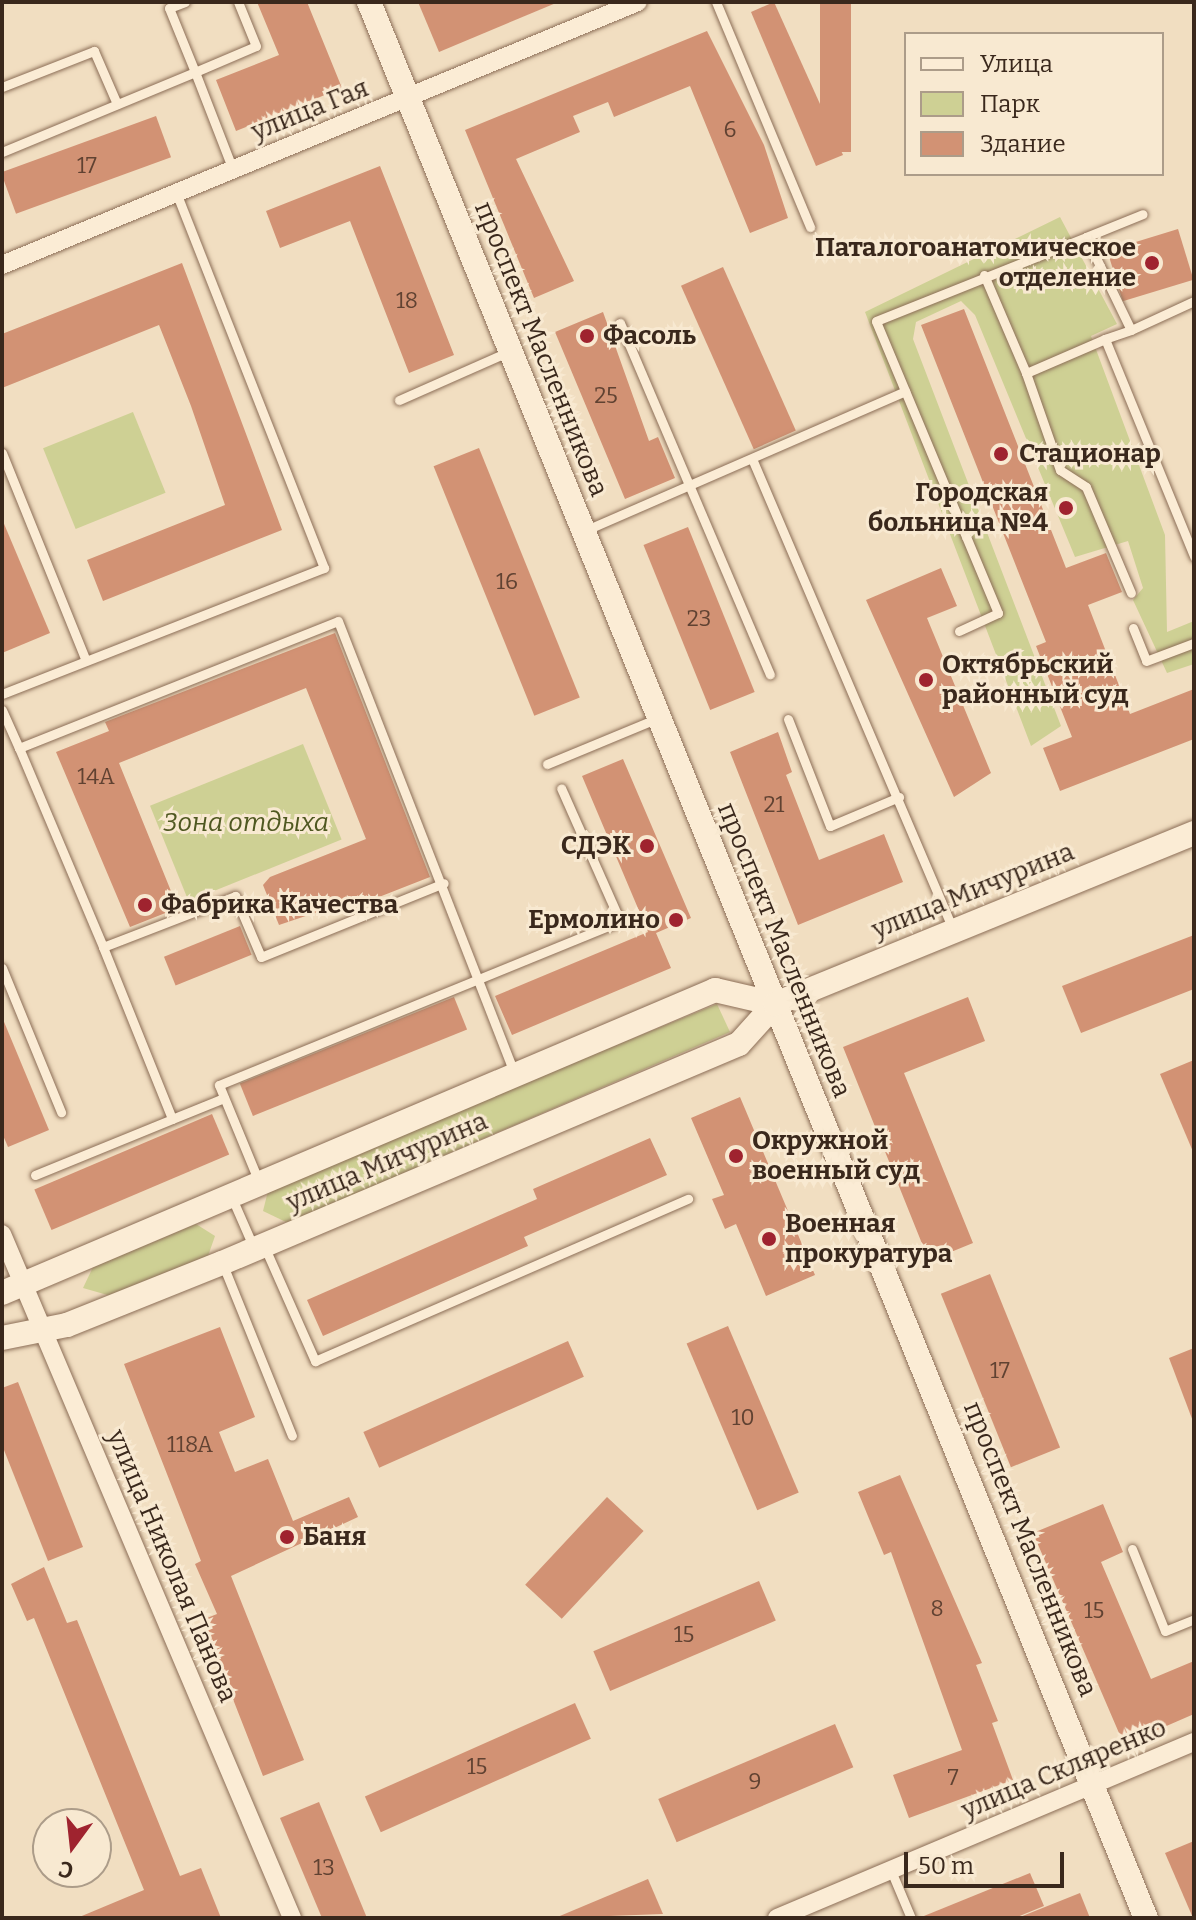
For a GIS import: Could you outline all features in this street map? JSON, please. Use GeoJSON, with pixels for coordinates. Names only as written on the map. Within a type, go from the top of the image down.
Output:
{"type":"FeatureCollection","features":[{"type":"Feature","properties":{"kind":"main road","name":"проспект Масленникова"},"geometry":{"type":"LineString","coordinates":[[369,2],[1094,1782],[1146,1918]]}},
{"type":"Feature","properties":{"kind":"main road","name":"улица Мичурина"},"geometry":{"type":"LineString","coordinates":[[2,1338],[43,1330],[222,1263],[739,1044],[775,1004],[952,927],[1194,833]]}},
{"type":"Feature","properties":{"kind":"main road","name":"улица Мичурина"},"geometry":{"type":"LineString","coordinates":[[12,1288],[715,990],[775,1004]]}},
{"type":"Feature","properties":{"kind":"street","name":"улица Гая"},"geometry":{"type":"LineString","coordinates":[[2,265],[409,97],[617,6],[638,2]]}},
{"type":"Feature","properties":{"kind":"street","name":"улица Николая Панова"},"geometry":{"type":"LineString","coordinates":[[2,1234],[12,1288],[43,1330],[292,1918]]}},
{"type":"Feature","properties":{"kind":"street","name":"улица Скляренко"},"geometry":{"type":"LineString","coordinates":[[777,1918],[892,1873],[1094,1782],[1194,1742]]}},
{"type":"Feature","properties":{"kind":"lane"},"geometry":{"type":"LineString","coordinates":[[185,2],[169,8],[233,170]]}},
{"type":"Feature","properties":{"kind":"lane"},"geometry":{"type":"LineString","coordinates":[[2,152],[256,46],[238,2]]}},
{"type":"Feature","properties":{"kind":"lane"},"geometry":{"type":"LineString","coordinates":[[716,2],[810,227]]}},
{"type":"Feature","properties":{"kind":"lane"},"geometry":{"type":"LineString","coordinates":[[2,87],[94,51],[117,104]]}},
{"type":"Feature","properties":{"kind":"lane"},"geometry":{"type":"LineString","coordinates":[[2,694],[324,568],[176,193]]}},
{"type":"Feature","properties":{"kind":"lane"},"geometry":{"type":"LineString","coordinates":[[959,631],[998,613],[876,321],[984,275],[1143,214]]}},
{"type":"Feature","properties":{"kind":"lane"},"geometry":{"type":"LineString","coordinates":[[1086,237],[1131,330]]}},
{"type":"Feature","properties":{"kind":"lane"},"geometry":{"type":"LineString","coordinates":[[984,275],[1026,373],[1060,470],[1086,487],[1131,593]]}},
{"type":"Feature","properties":{"kind":"lane"},"geometry":{"type":"LineString","coordinates":[[1026,373],[1194,301]]}},
{"type":"Feature","properties":{"kind":"lane"},"geometry":{"type":"LineString","coordinates":[[620,323],[770,674]]}},
{"type":"Feature","properties":{"kind":"lane"},"geometry":{"type":"LineString","coordinates":[[1105,339],[1194,556]]}},
{"type":"Feature","properties":{"kind":"lane"},"geometry":{"type":"LineString","coordinates":[[399,400],[511,351]]}},
{"type":"Feature","properties":{"kind":"lane"},"geometry":{"type":"LineString","coordinates":[[584,531],[690,489],[905,391]]}},
{"type":"Feature","properties":{"kind":"lane"},"geometry":{"type":"LineString","coordinates":[[2,453],[86,661]]}},
{"type":"Feature","properties":{"kind":"lane"},"geometry":{"type":"LineString","coordinates":[[753,461],[952,927]]}},
{"type":"Feature","properties":{"kind":"lane"},"geometry":{"type":"LineString","coordinates":[[19,748],[338,621],[444,883],[515,1074]]}},
{"type":"Feature","properties":{"kind":"lane"},"geometry":{"type":"LineString","coordinates":[[1133,628],[1146,661],[1194,643]]}},
{"type":"Feature","properties":{"kind":"lane"},"geometry":{"type":"LineString","coordinates":[[2,710],[172,1119]]}},
{"type":"Feature","properties":{"kind":"lane"},"geometry":{"type":"LineString","coordinates":[[547,764],[661,717]]}},
{"type":"Feature","properties":{"kind":"lane"},"geometry":{"type":"LineString","coordinates":[[788,719],[830,826],[899,797]]}},
{"type":"Feature","properties":{"kind":"lane"},"geometry":{"type":"LineString","coordinates":[[259,1182],[219,1085],[620,921],[561,788]]}},
{"type":"Feature","properties":{"kind":"lane"},"geometry":{"type":"LineString","coordinates":[[103,947],[235,896],[261,957],[444,883]]}},
{"type":"Feature","properties":{"kind":"lane"},"geometry":{"type":"LineString","coordinates":[[2,968],[61,1112]]}},
{"type":"Feature","properties":{"kind":"lane"},"geometry":{"type":"LineString","coordinates":[[35,1175],[224,1098]]}},
{"type":"Feature","properties":{"kind":"lane"},"geometry":{"type":"LineString","coordinates":[[231,1195],[315,1361],[688,1199]]}},
{"type":"Feature","properties":{"kind":"lane"},"geometry":{"type":"LineString","coordinates":[[222,1263],[292,1436]]}},
{"type":"Feature","properties":{"kind":"lane"},"geometry":{"type":"LineString","coordinates":[[1132,1549],[1165,1631],[1194,1619]]}},
{"type":"Feature","properties":{"kind":"lane"},"geometry":{"type":"LineString","coordinates":[[892,1873],[911,1918]]}},
{"type":"Feature","properties":{"kind":"green space"},"geometry":{"type":"Polygon","coordinates":[[[1060,217],[1117,324],[1091,336],[1165,535],[1167,632],[1194,621],[1194,664],[1167,673],[1133,600],[1143,588],[1128,541],[1075,557],[975,315],[961,301],[916,322],[913,339],[1061,726],[1031,746],[865,312],[1060,217]]]}},
{"type":"Feature","properties":{"kind":"green space"},"geometry":{"type":"Polygon","coordinates":[[[133,412],[166,493],[76,529],[43,448],[133,412]]]}},
{"type":"Feature","properties":{"kind":"green space","name":"Зона отдыха"},"geometry":{"type":"Polygon","coordinates":[[[303,744],[342,839],[189,901],[150,806],[303,744]]]}},
{"type":"Feature","properties":{"kind":"green space"},"geometry":{"type":"Polygon","coordinates":[[[717,1004],[730,1032],[288,1223],[263,1211],[269,1187],[717,1004]]]}},
{"type":"Feature","properties":{"kind":"green space"},"geometry":{"type":"Polygon","coordinates":[[[196,1224],[215,1236],[208,1256],[111,1296],[83,1288],[93,1267],[196,1224]]]}},
{"type":"Feature","properties":{"kind":"building"},"geometry":{"type":"Polygon","coordinates":[[[257,2],[307,2],[342,88],[236,131],[216,80],[279,55],[257,2]]]}},
{"type":"Feature","properties":{"kind":"building"},"geometry":{"type":"Polygon","coordinates":[[[418,2],[556,2],[556,3],[439,52],[418,2]]]}},
{"type":"Feature","properties":{"kind":"building"},"geometry":{"type":"Polygon","coordinates":[[[774,2],[843,155],[816,166],[751,12],[774,2]]]}},
{"type":"Feature","properties":{"kind":"building"},"geometry":{"type":"Polygon","coordinates":[[[820,2],[851,2],[851,152],[820,152],[820,2]]]}},
{"type":"Feature","properties":{"kind":"building"},"geometry":{"type":"Polygon","coordinates":[[[707,31],[764,145],[788,218],[750,233],[690,86],[614,117],[608,102],[573,116],[580,132],[516,159],[574,281],[534,298],[465,130],[707,31]]]}},
{"type":"Feature","properties":{"kind":"building"},"geometry":{"type":"Polygon","coordinates":[[[156,116],[171,157],[16,214],[2,172],[156,116]]]}},
{"type":"Feature","properties":{"kind":"building"},"geometry":{"type":"Polygon","coordinates":[[[380,166],[454,355],[409,373],[350,221],[280,248],[266,211],[380,166]]]}},
{"type":"Feature","properties":{"kind":"building","name":"Паталогоанатомическое отделение"},"geometry":{"type":"Polygon","coordinates":[[[1178,229],[1193,280],[1123,301],[1107,251],[1178,229]]]}},
{"type":"Feature","properties":{"kind":"building"},"geometry":{"type":"Polygon","coordinates":[[[182,263],[282,530],[103,601],[87,560],[225,505],[191,406],[159,325],[2,388],[2,334],[182,263]]]}},
{"type":"Feature","properties":{"kind":"building"},"geometry":{"type":"Polygon","coordinates":[[[723,267],[796,431],[754,449],[681,286],[723,267]]]}},
{"type":"Feature","properties":{"kind":"building"},"geometry":{"type":"Polygon","coordinates":[[[964,309],[1066,568],[1106,553],[1122,592],[1088,605],[1130,714],[1194,689],[1194,739],[1060,791],[1043,748],[1072,737],[1036,646],[1046,642],[921,325],[964,309]]]}},
{"type":"Feature","properties":{"kind":"building"},"geometry":{"type":"Polygon","coordinates":[[[603,312],[649,441],[658,437],[675,478],[625,499],[555,332],[603,312]]]}},
{"type":"Feature","properties":{"kind":"building"},"geometry":{"type":"Polygon","coordinates":[[[479,448],[580,697],[534,716],[434,466],[479,448]]]}},
{"type":"Feature","properties":{"kind":"building"},"geometry":{"type":"Polygon","coordinates":[[[2,519],[50,633],[2,653],[2,519]]]}},
{"type":"Feature","properties":{"kind":"building"},"geometry":{"type":"Polygon","coordinates":[[[688,527],[755,692],[710,710],[643,545],[688,527]]]}},
{"type":"Feature","properties":{"kind":"building","name":"Октябрьский районный суд"},"geometry":{"type":"Polygon","coordinates":[[[941,568],[957,606],[927,618],[991,773],[954,797],[866,600],[941,568]]]}},
{"type":"Feature","properties":{"kind":"building"},"geometry":{"type":"Polygon","coordinates":[[[335,633],[430,877],[356,906],[353,900],[279,925],[263,885],[270,877],[366,839],[306,688],[119,763],[173,896],[173,910],[130,927],[56,752],[109,731],[105,722],[335,633]]]}},
{"type":"Feature","properties":{"kind":"building"},"geometry":{"type":"Polygon","coordinates":[[[778,732],[792,772],[786,775],[819,860],[884,834],[903,882],[798,925],[730,752],[778,732]]]}},
{"type":"Feature","properties":{"kind":"building"},"geometry":{"type":"Polygon","coordinates":[[[623,759],[691,918],[656,933],[671,968],[512,1035],[495,996],[648,932],[582,776],[623,759]]]}},
{"type":"Feature","properties":{"kind":"building"},"geometry":{"type":"Polygon","coordinates":[[[240,926],[252,955],[176,985],[164,957],[240,926]]]}},
{"type":"Feature","properties":{"kind":"building"},"geometry":{"type":"Polygon","coordinates":[[[1194,935],[1194,989],[1081,1033],[1062,986],[1194,935]]]}},
{"type":"Feature","properties":{"kind":"building"},"geometry":{"type":"Polygon","coordinates":[[[454,997],[467,1029],[253,1116],[240,1084],[454,997]]]}},
{"type":"Feature","properties":{"kind":"building"},"geometry":{"type":"Polygon","coordinates":[[[968,997],[985,1041],[904,1073],[973,1243],[929,1261],[843,1047],[968,997]]]}},
{"type":"Feature","properties":{"kind":"building"},"geometry":{"type":"Polygon","coordinates":[[[2,1017],[49,1130],[8,1147],[2,1133],[2,1017]]]}},
{"type":"Feature","properties":{"kind":"building"},"geometry":{"type":"Polygon","coordinates":[[[1194,1060],[1194,1154],[1160,1074],[1194,1060]]]}},
{"type":"Feature","properties":{"kind":"building"},"geometry":{"type":"Polygon","coordinates":[[[740,1097],[815,1275],[766,1296],[736,1224],[725,1229],[712,1199],[724,1195],[691,1118],[740,1097]]]}},
{"type":"Feature","properties":{"kind":"building"},"geometry":{"type":"Polygon","coordinates":[[[212,1114],[229,1155],[52,1230],[34,1189],[212,1114]]]}},
{"type":"Feature","properties":{"kind":"building"},"geometry":{"type":"Polygon","coordinates":[[[650,1138],[667,1175],[524,1237],[528,1246],[323,1336],[307,1300],[537,1199],[533,1189],[650,1138]]]}},
{"type":"Feature","properties":{"kind":"building"},"geometry":{"type":"Polygon","coordinates":[[[990,1274],[1060,1447],[1011,1467],[941,1294],[990,1274]]]}},
{"type":"Feature","properties":{"kind":"building"},"geometry":{"type":"Polygon","coordinates":[[[728,1326],[799,1493],[757,1510],[687,1344],[728,1326]]]}},
{"type":"Feature","properties":{"kind":"building"},"geometry":{"type":"Polygon","coordinates":[[[220,1327],[255,1417],[219,1432],[235,1472],[268,1459],[293,1521],[349,1497],[358,1517],[231,1576],[304,1760],[263,1776],[202,1620],[217,1614],[195,1564],[201,1561],[124,1364],[220,1327]]]}},
{"type":"Feature","properties":{"kind":"building"},"geometry":{"type":"Polygon","coordinates":[[[568,1341],[584,1377],[379,1468],[363,1432],[568,1341]]]}},
{"type":"Feature","properties":{"kind":"building"},"geometry":{"type":"Polygon","coordinates":[[[1194,1348],[1194,1424],[1169,1358],[1194,1348]]]}},
{"type":"Feature","properties":{"kind":"building"},"geometry":{"type":"Polygon","coordinates":[[[18,1382],[83,1547],[48,1561],[2,1445],[2,1388],[18,1382]]]}},
{"type":"Feature","properties":{"kind":"building"},"geometry":{"type":"Polygon","coordinates":[[[900,1475],[982,1663],[976,1665],[998,1721],[992,1723],[1013,1780],[909,1818],[893,1775],[962,1750],[891,1552],[884,1555],[858,1492],[900,1475]]]}},
{"type":"Feature","properties":{"kind":"building"},"geometry":{"type":"Polygon","coordinates":[[[607,1497],[644,1531],[562,1619],[525,1585],[607,1497]]]}},
{"type":"Feature","properties":{"kind":"building"},"geometry":{"type":"Polygon","coordinates":[[[1103,1504],[1123,1552],[1101,1562],[1151,1679],[1194,1661],[1194,1714],[1132,1741],[1119,1733],[1033,1533],[1103,1504]]]}},
{"type":"Feature","properties":{"kind":"building"},"geometry":{"type":"Polygon","coordinates":[[[44,1567],[67,1623],[77,1620],[180,1876],[201,1868],[221,1918],[77,1918],[144,1890],[34,1618],[27,1621],[11,1584],[44,1567]]]}},
{"type":"Feature","properties":{"kind":"building"},"geometry":{"type":"Polygon","coordinates":[[[759,1581],[776,1621],[610,1691],[593,1651],[759,1581]]]}},
{"type":"Feature","properties":{"kind":"building"},"geometry":{"type":"Polygon","coordinates":[[[575,1703],[591,1739],[381,1832],[365,1797],[575,1703]]]}},
{"type":"Feature","properties":{"kind":"building"},"geometry":{"type":"Polygon","coordinates":[[[835,1724],[853,1767],[677,1842],[658,1799],[835,1724]]]}},
{"type":"Feature","properties":{"kind":"building"},"geometry":{"type":"Polygon","coordinates":[[[319,1802],[367,1918],[322,1918],[280,1818],[319,1802]]]}},
{"type":"Feature","properties":{"kind":"building"},"geometry":{"type":"Polygon","coordinates":[[[1194,1841],[1194,1918],[1193,1918],[1165,1853],[1194,1841]]]}},
{"type":"Feature","properties":{"kind":"building"},"geometry":{"type":"Polygon","coordinates":[[[1030,1873],[1044,1906],[1015,1918],[919,1918],[1030,1873]]]}},
{"type":"Feature","properties":{"kind":"building"},"geometry":{"type":"Polygon","coordinates":[[[648,1879],[663,1914],[555,1918],[648,1879]]]}},
{"type":"Feature","properties":{"kind":"building"},"geometry":{"type":"Polygon","coordinates":[[[1080,1893],[1090,1918],[1020,1918],[1020,1917],[1080,1893]]]}},
{"type":"Feature","properties":{"kind":"place","name":"Паталогоанатомическое отделение"},"geometry":{"type":"Point","coordinates":[1152,263]}},
{"type":"Feature","properties":{"kind":"place","name":"Фасоль"},"geometry":{"type":"Point","coordinates":[587,336]}},
{"type":"Feature","properties":{"kind":"place","name":"Стационар"},"geometry":{"type":"Point","coordinates":[1001,454]}},
{"type":"Feature","properties":{"kind":"place","name":"Городская больница №4"},"geometry":{"type":"Point","coordinates":[1066,508]}},
{"type":"Feature","properties":{"kind":"place","name":"Октябрьский районный суд"},"geometry":{"type":"Point","coordinates":[926,680]}},
{"type":"Feature","properties":{"kind":"place","name":"СДЭК"},"geometry":{"type":"Point","coordinates":[647,846]}},
{"type":"Feature","properties":{"kind":"place","name":"Фабрика Качества"},"geometry":{"type":"Point","coordinates":[145,905]}},
{"type":"Feature","properties":{"kind":"place","name":"Ермолино"},"geometry":{"type":"Point","coordinates":[676,920]}},
{"type":"Feature","properties":{"kind":"place","name":"Окружной военный суд"},"geometry":{"type":"Point","coordinates":[736,1156]}},
{"type":"Feature","properties":{"kind":"place","name":"Военная прокуратура"},"geometry":{"type":"Point","coordinates":[769,1239]}},
{"type":"Feature","properties":{"kind":"place","name":"Баня"},"geometry":{"type":"Point","coordinates":[287,1537]}}]}
